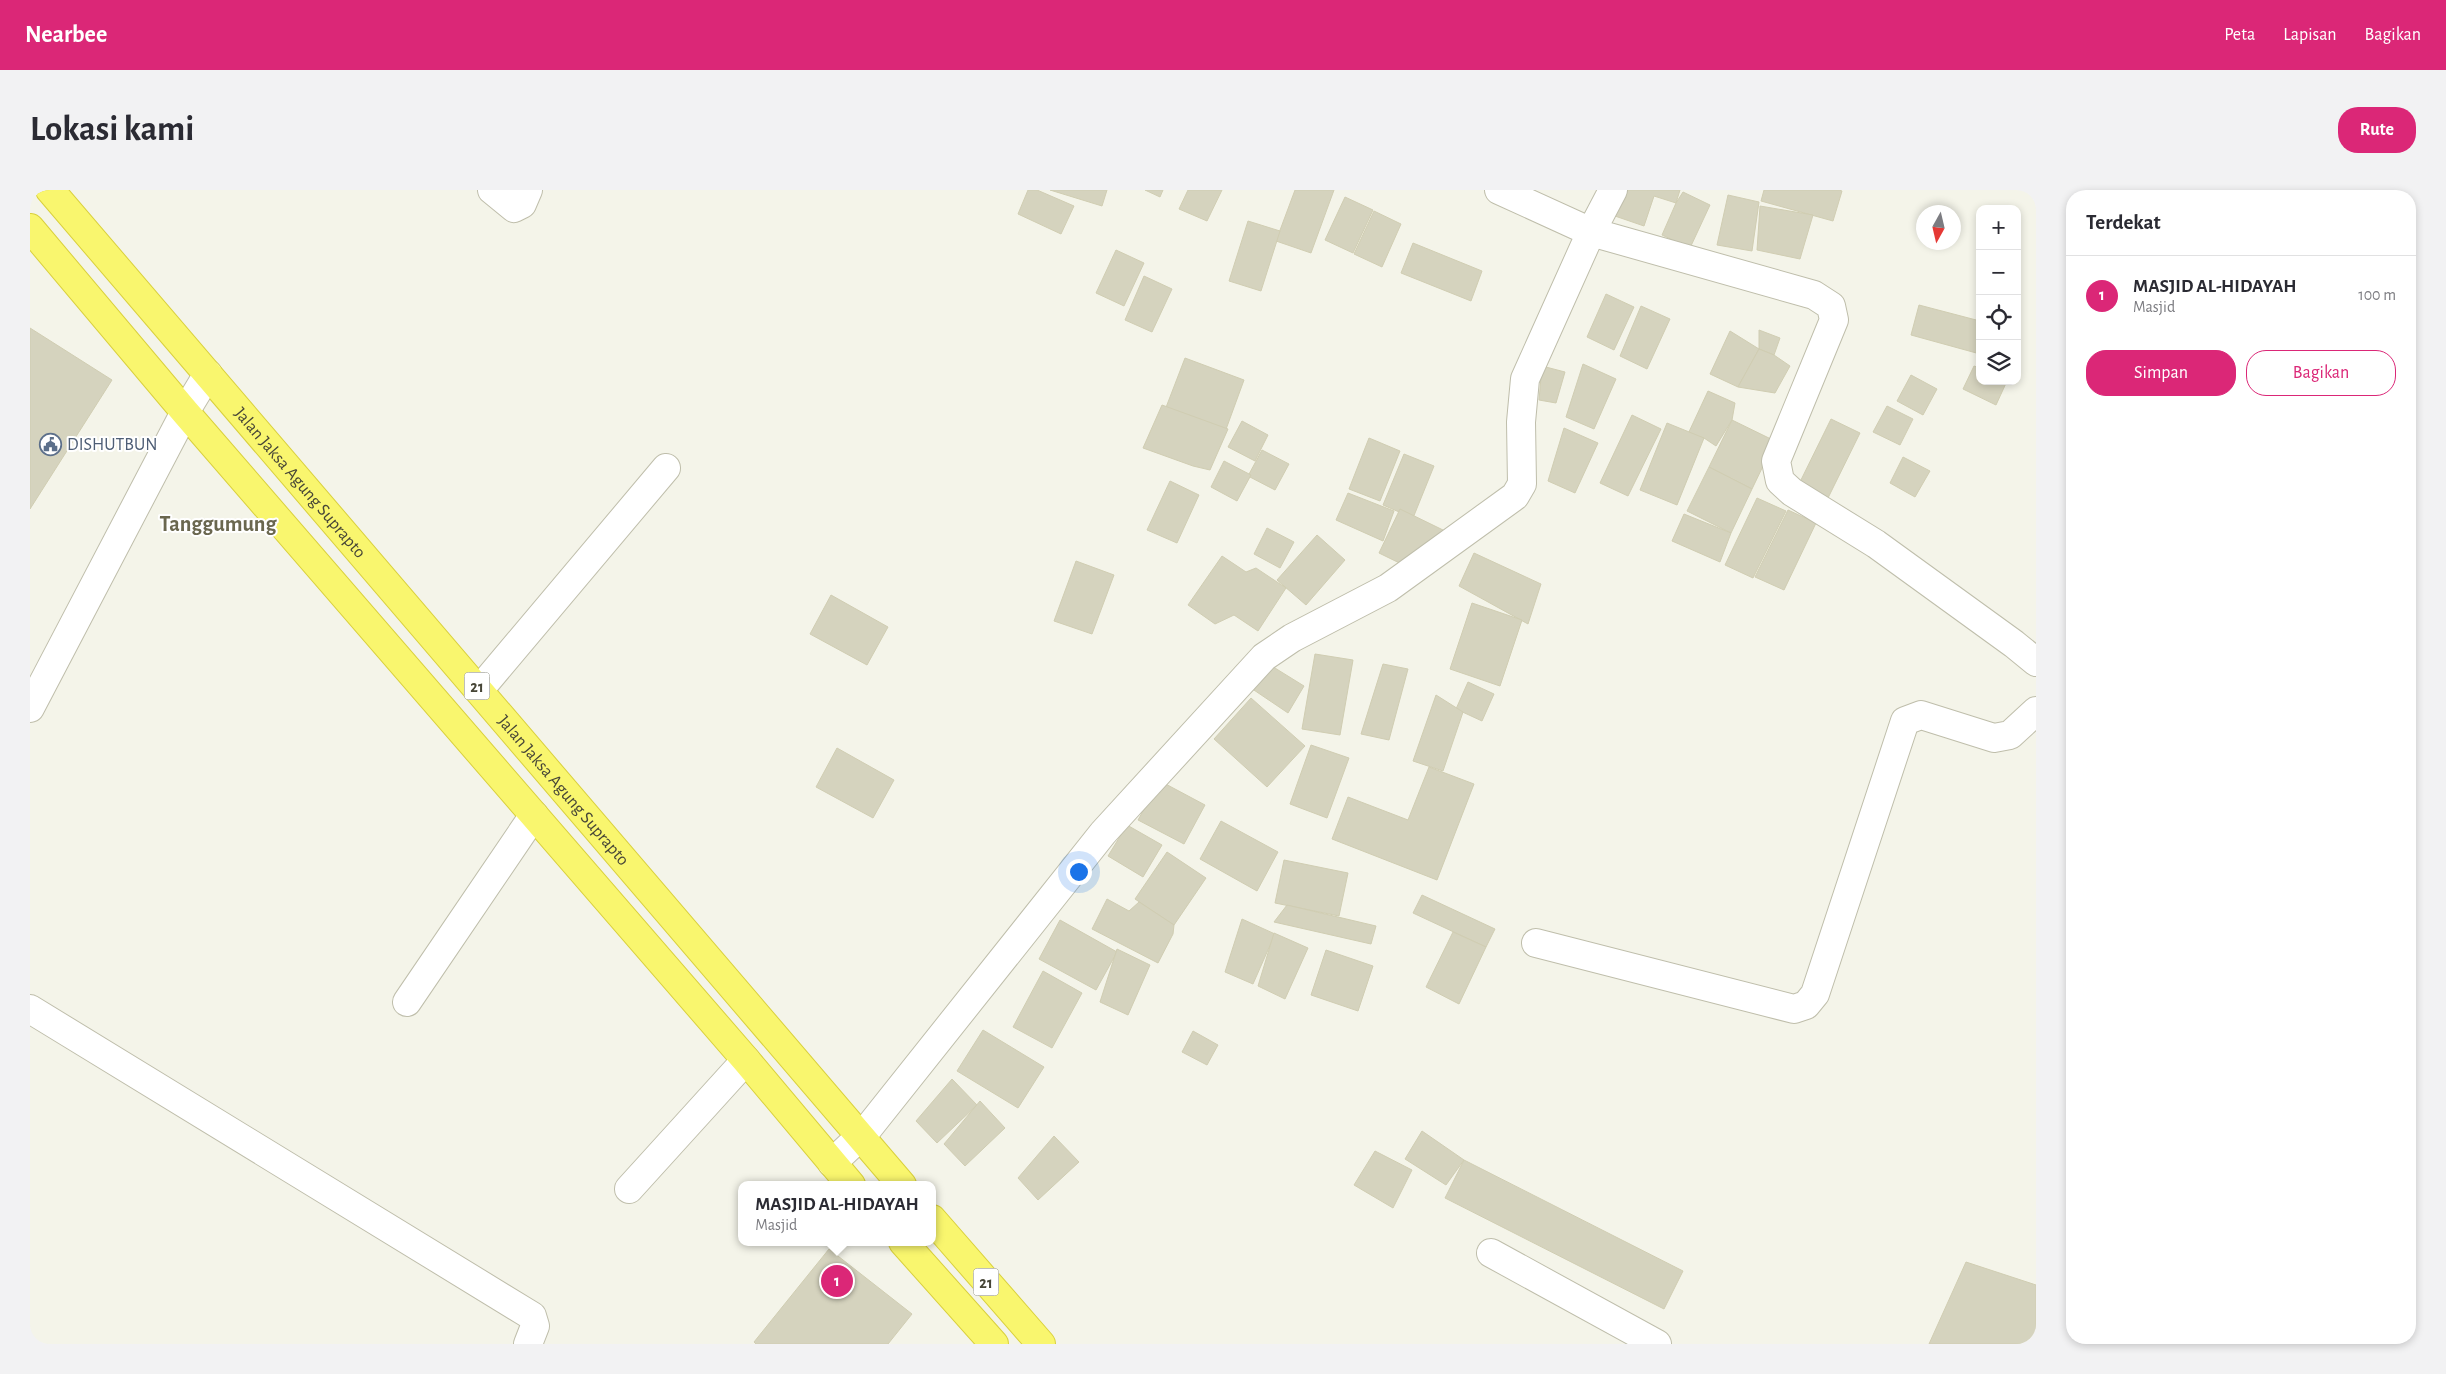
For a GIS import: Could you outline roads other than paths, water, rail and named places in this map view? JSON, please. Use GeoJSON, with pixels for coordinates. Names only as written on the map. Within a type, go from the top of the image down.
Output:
{"type":"FeatureCollection","features":[{"type":"Feature","properties":{"kind":"highway","name":"Jalan Jaksa Agung Suprapto"},"geometry":{"type":"LineString","coordinates":[[50,190],[480,689],[674,921],[899,1181]]}},
{"type":"Feature","properties":{"kind":"highway","name":"21"},"geometry":{"type":"LineString","coordinates":[[30,229],[746,1060],[848,1181]]}},
{"type":"Feature","properties":{"kind":"highway","name":"21"},"geometry":{"type":"LineString","coordinates":[[936,1224],[1041,1344]]}},
{"type":"Feature","properties":{"kind":"highway","name":"21"},"geometry":{"type":"LineString","coordinates":[[907,1246],[994,1344]]}},
{"type":"Feature","properties":{"kind":"street"},"geometry":{"type":"LineString","coordinates":[[492,190],[514,208],[522,204],[528,190]]}},
{"type":"Feature","properties":{"kind":"street"},"geometry":{"type":"LineString","coordinates":[[1499,190],[1591,232],[1814,295],[1831,306],[1834,320],[1776,461],[1780,481],[1792,492],[1883,550],[2014,644],[2036,662]]}},
{"type":"Feature","properties":{"kind":"street"},"geometry":{"type":"LineString","coordinates":[[832,1163],[860,1136],[1103,833],[1264,657],[1292,638],[1388,588],[1515,496],[1522,484],[1521,422],[1525,379],[1591,232],[1614,190]]}},
{"type":"Feature","properties":{"kind":"street"},"geometry":{"type":"LineString","coordinates":[[30,708],[186,412],[208,374]]}},
{"type":"Feature","properties":{"kind":"street"},"geometry":{"type":"LineString","coordinates":[[480,689],[666,468]]}},
{"type":"Feature","properties":{"kind":"street"},"geometry":{"type":"LineString","coordinates":[[1536,943],[1794,1009],[1806,1005],[1814,994],[1905,721],[1921,715],[1994,738],[2010,735],[2036,711]]}},
{"type":"Feature","properties":{"kind":"street"},"geometry":{"type":"LineString","coordinates":[[407,1002],[534,815]]}},
{"type":"Feature","properties":{"kind":"street"},"geometry":{"type":"LineString","coordinates":[[30,1008],[532,1316],[535,1330],[528,1344]]}},
{"type":"Feature","properties":{"kind":"street"},"geometry":{"type":"LineString","coordinates":[[629,1189],[746,1060]]}},
{"type":"Feature","properties":{"kind":"street"},"geometry":{"type":"LineString","coordinates":[[1491,1253],[1657,1344]]}},
{"type":"Feature","properties":{"kind":"place","name":"DISHUTBUN"},"geometry":{"type":"Point","coordinates":[51,444]}},
{"type":"Feature","properties":{"kind":"place","name":"MASJID AL-HIDAYAH"},"geometry":{"type":"Point","coordinates":[837,1281]}},
{"type":"Feature","properties":{"kind":"district","name":"Tanggumung"},"geometry":{"type":"Point","coordinates":[218,523]}}]}
